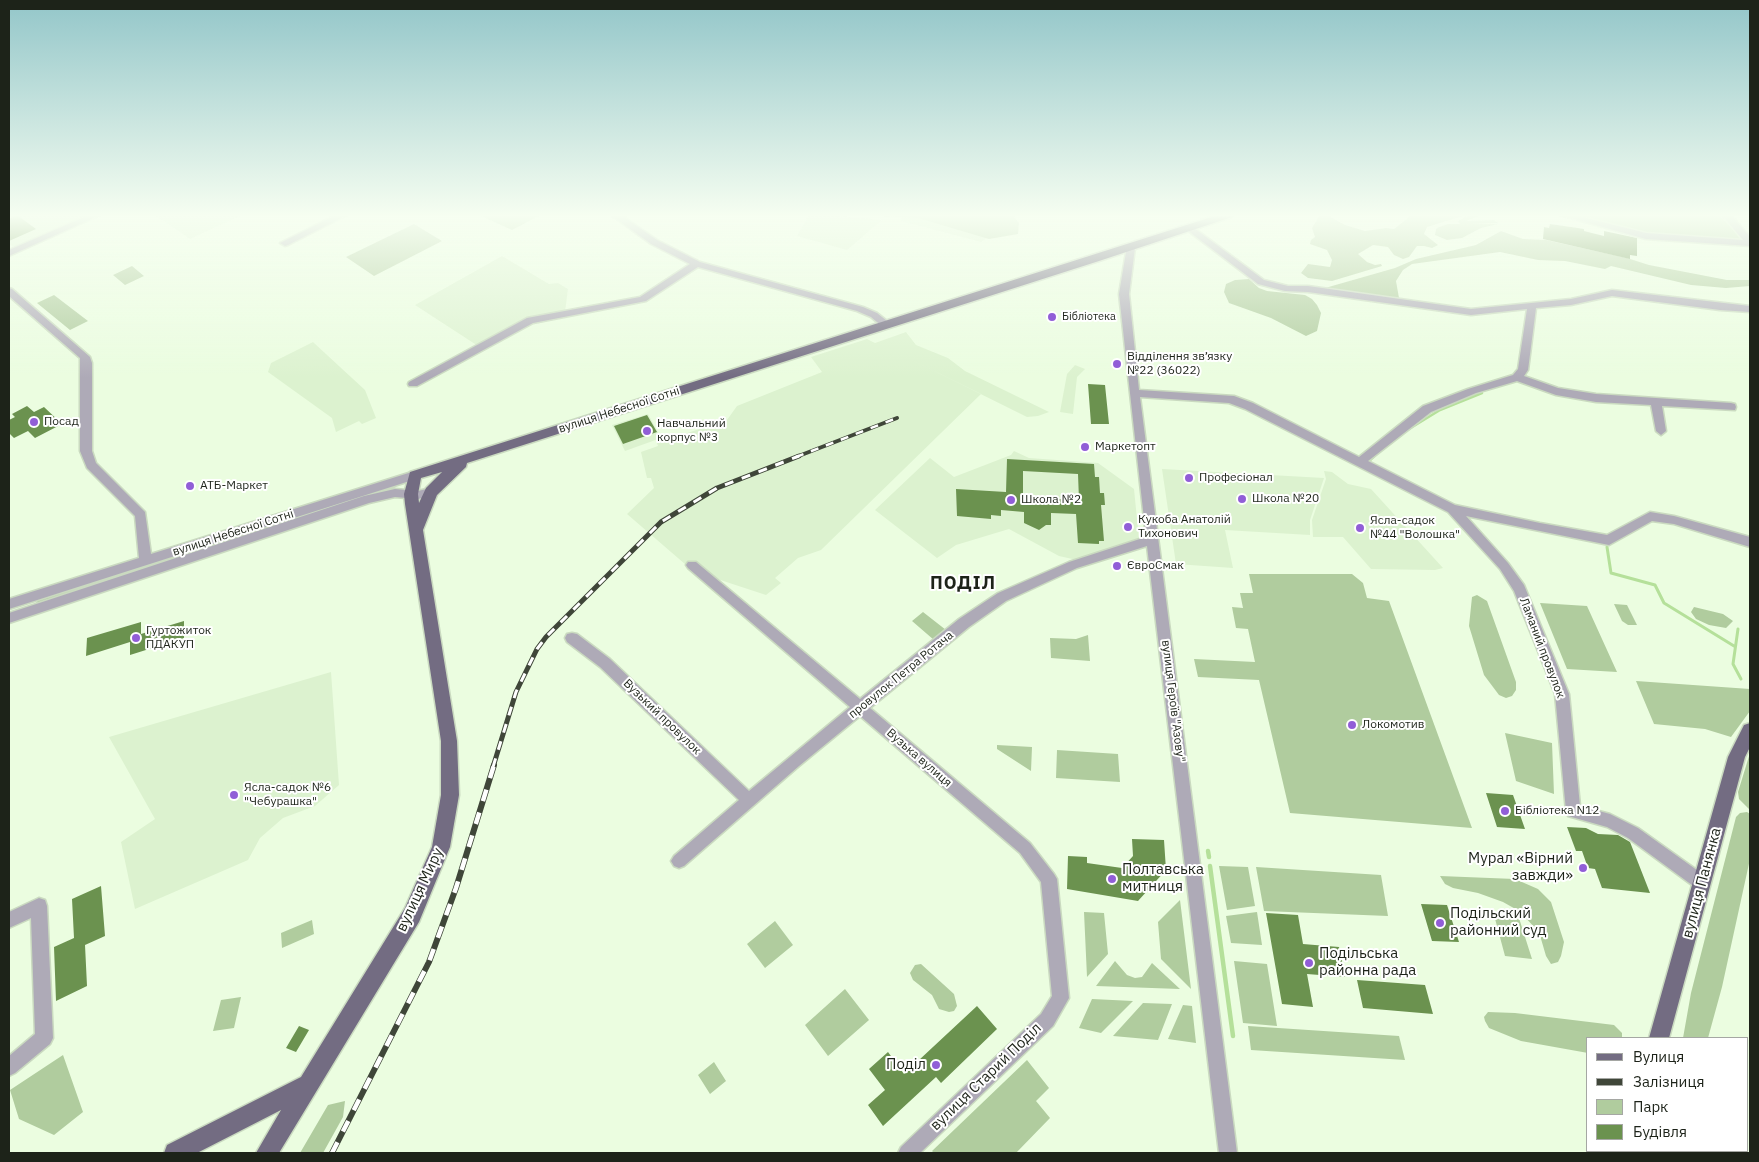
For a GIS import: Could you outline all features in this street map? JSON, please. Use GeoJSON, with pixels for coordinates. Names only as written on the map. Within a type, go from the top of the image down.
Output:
{"type":"FeatureCollection","features":[{"type":"Feature","properties":{"kind":"main road","name":"вулиця Небесної Сотні"},"geometry":{"type":"LineString","coordinates":[[474,456],[1063,269]]}},
{"type":"Feature","properties":{"kind":"main road","name":"вулиця Миру"},"geometry":{"type":"LineString","coordinates":[[416,534],[420,517],[441,473],[474,456]]}},
{"type":"Feature","properties":{"kind":"main road","name":"вулиця Небесної Сотні"},"geometry":{"type":"LineString","coordinates":[[415,475],[441,473]]}},
{"type":"Feature","properties":{"kind":"main road","name":"вулиця Миру"},"geometry":{"type":"LineString","coordinates":[[267,1153],[412,915],[441,847],[450,795],[449,741],[416,534],[411,494],[415,475]]}},
{"type":"Feature","properties":{"kind":"main road","name":"вулиця Панянка"},"geometry":{"type":"LineString","coordinates":[[1660,1037],[1737,757],[1750,730]]}},
{"type":"Feature","properties":{"kind":"main road"},"geometry":{"type":"LineString","coordinates":[[174,1153],[308,1086]]}},
{"type":"Feature","properties":{"kind":"street"},"geometry":{"type":"LineString","coordinates":[[414,384],[530,320],[643,299],[688,269]]}},
{"type":"Feature","properties":{"kind":"street"},"geometry":{"type":"LineString","coordinates":[[715,269],[860,309],[874,314],[887,325]]}},
{"type":"Feature","properties":{"kind":"street","name":"вулиця Героїв \"Азову\""},"geometry":{"type":"LineString","coordinates":[[1127,269],[1124,294],[1134,393],[1228,1153]]}},
{"type":"Feature","properties":{"kind":"street"},"geometry":{"type":"LineString","coordinates":[[1244,269],[1261,282],[1275,287],[1308,289],[1471,312],[1571,302],[1612,293],[1750,309]]}},
{"type":"Feature","properties":{"kind":"street"},"geometry":{"type":"LineString","coordinates":[[9,291],[85,358],[87,363],[86,451],[91,465],[141,515],[145,560]]}},
{"type":"Feature","properties":{"kind":"street"},"geometry":{"type":"LineString","coordinates":[[1360,462],[1427,409],[1472,391],[1517,377],[1523,370],[1532,305]]}},
{"type":"Feature","properties":{"kind":"street"},"geometry":{"type":"LineString","coordinates":[[1517,377],[1556,391],[1596,398],[1732,407]]}},
{"type":"Feature","properties":{"kind":"street","name":"Ламаний провулок"},"geometry":{"type":"LineString","coordinates":[[1134,393],[1230,399],[1249,406],[1452,509],[1549,530],[1609,540],[1650,516],[1674,520],[1750,542]]}},
{"type":"Feature","properties":{"kind":"street"},"geometry":{"type":"LineString","coordinates":[[1656,401],[1661,431]]}},
{"type":"Feature","properties":{"kind":"street","name":"вулиця Небесної Сотні"},"geometry":{"type":"LineString","coordinates":[[9,618],[354,499],[415,475]]}},
{"type":"Feature","properties":{"kind":"street","name":"вулиця Небесної Сотні"},"geometry":{"type":"LineString","coordinates":[[9,604],[145,560],[354,499],[388,494],[432,492]]}},
{"type":"Feature","properties":{"kind":"street","name":"Ламаний провулок"},"geometry":{"type":"LineString","coordinates":[[1452,509],[1504,566],[1520,589],[1562,694],[1573,811],[1610,821],[1632,832],[1702,883]]}},
{"type":"Feature","properties":{"kind":"street","name":"провулок Петра Ротача"},"geometry":{"type":"LineString","coordinates":[[679,861],[794,760],[964,624],[1002,597],[1073,566],[1153,539]]}},
{"type":"Feature","properties":{"kind":"street","name":"Вузька вулиця"},"geometry":{"type":"LineString","coordinates":[[692,565],[1025,848],[1049,879],[1062,998]]}},
{"type":"Feature","properties":{"kind":"street"},"geometry":{"type":"LineString","coordinates":[[28,598],[28,611]]}},
{"type":"Feature","properties":{"kind":"street","name":"Вузький провулок"},"geometry":{"type":"LineString","coordinates":[[572,638],[605,663],[749,800]]}},
{"type":"Feature","properties":{"kind":"street"},"geometry":{"type":"LineString","coordinates":[[9,920],[39,906],[44,1038],[9,1066]]}},
{"type":"Feature","properties":{"kind":"street","name":"вулиця Старий Поділ"},"geometry":{"type":"LineString","coordinates":[[907,1153],[1047,1020],[1062,998]]}},
{"type":"Feature","properties":{"kind":"shaded area"},"geometry":{"type":"Polygon","coordinates":[[[479,269],[524,269],[549,284],[558,283],[568,289],[565,312],[530,318],[478,346],[415,305],[479,269]]]}},
{"type":"Feature","properties":{"kind":"shaded area"},"geometry":{"type":"Polygon","coordinates":[[[906,332],[916,345],[948,358],[965,371],[1049,412],[1027,417],[981,394],[821,550],[798,558],[775,578],[781,583],[766,595],[693,571],[627,514],[654,488],[651,478],[647,478],[641,452],[658,446],[657,443],[727,420],[737,406],[822,372],[811,357],[867,339],[875,343],[906,332]]]}},
{"type":"Feature","properties":{"kind":"shaded area"},"geometry":{"type":"Polygon","coordinates":[[[313,342],[365,390],[376,418],[362,424],[359,421],[336,432],[332,418],[268,372],[271,363],[313,342]]]}},
{"type":"Feature","properties":{"kind":"shaded area"},"geometry":{"type":"Polygon","coordinates":[[[1075,365],[1085,369],[1077,377],[1073,414],[1060,412],[1067,374],[1075,365]]]}},
{"type":"Feature","properties":{"kind":"shaded area","name":"Навчальний корпус №3"},"geometry":{"type":"Polygon","coordinates":[[[648,414],[661,438],[625,451],[612,425],[648,414]]]}},
{"type":"Feature","properties":{"kind":"shaded area","name":"Школа №2"},"geometry":{"type":"Polygon","coordinates":[[[1014,451],[1029,458],[1098,463],[1134,489],[1139,539],[1077,560],[1059,556],[1009,529],[956,545],[937,558],[875,510],[930,458],[954,477],[1011,455],[1014,451]]]}},
{"type":"Feature","properties":{"kind":"shaded area","name":"Школа №20"},"geometry":{"type":"Polygon","coordinates":[[[1162,469],[1324,478],[1310,520],[1310,535],[1225,530],[1233,568],[1176,564],[1162,469]]]}},
{"type":"Feature","properties":{"kind":"shaded area","name":"Ясла-садок №44 \"Волошка\""},"geometry":{"type":"Polygon","coordinates":[[[1324,471],[1332,472],[1348,484],[1371,489],[1443,568],[1435,570],[1371,569],[1343,537],[1313,537],[1312,520],[1326,479],[1324,471]]]}},
{"type":"Feature","properties":{"kind":"shaded area","name":"Ясла-садок №6 \"Чебурашка\""},"geometry":{"type":"Polygon","coordinates":[[[331,672],[339,785],[315,806],[283,818],[260,838],[248,860],[135,909],[121,842],[155,819],[109,737],[331,672]]]}},
{"type":"Feature","properties":{"kind":"green space"},"geometry":{"type":"Polygon","coordinates":[[[125,269],[136,269],[144,276],[125,285],[113,275],[125,269]]]}},
{"type":"Feature","properties":{"kind":"green space"},"geometry":{"type":"Polygon","coordinates":[[[364,269],[387,269],[374,276],[364,269]]]}},
{"type":"Feature","properties":{"kind":"green space"},"geometry":{"type":"Polygon","coordinates":[[[1304,269],[1371,269],[1332,281],[1308,278],[1301,273],[1304,269]]]}},
{"type":"Feature","properties":{"kind":"green space"},"geometry":{"type":"Polygon","coordinates":[[[1391,269],[1404,269],[1396,281],[1399,298],[1325,288],[1391,269]]]}},
{"type":"Feature","properties":{"kind":"green space"},"geometry":{"type":"Polygon","coordinates":[[[1625,269],[1671,269],[1727,280],[1750,280],[1750,286],[1726,288],[1691,285],[1625,269]]]}},
{"type":"Feature","properties":{"kind":"green space"},"geometry":{"type":"Polygon","coordinates":[[[1249,279],[1259,288],[1267,291],[1305,295],[1312,299],[1321,313],[1317,331],[1306,336],[1271,318],[1229,303],[1224,292],[1226,284],[1235,280],[1249,279]]]}},
{"type":"Feature","properties":{"kind":"green space"},"geometry":{"type":"Polygon","coordinates":[[[54,295],[88,321],[70,330],[37,303],[54,295]]]}},
{"type":"Feature","properties":{"kind":"green space"},"geometry":{"type":"Polygon","coordinates":[[[355,498],[355,500],[40,604],[36,603],[40,598],[355,498]]]}},
{"type":"Feature","properties":{"kind":"green space","name":"Локомотив"},"geometry":{"type":"Polygon","coordinates":[[[1249,574],[1352,574],[1363,583],[1367,598],[1389,601],[1472,828],[1290,813],[1259,680],[1198,677],[1194,659],[1255,662],[1248,629],[1236,628],[1232,607],[1243,608],[1240,593],[1253,593],[1249,574]]]}},
{"type":"Feature","properties":{"kind":"green space"},"geometry":{"type":"Polygon","coordinates":[[[1477,595],[1487,601],[1516,682],[1516,690],[1512,696],[1506,698],[1499,695],[1484,675],[1469,626],[1472,597],[1477,595]]]}},
{"type":"Feature","properties":{"kind":"green space"},"geometry":{"type":"Polygon","coordinates":[[[1540,603],[1587,606],[1617,672],[1567,669],[1540,603]]]}},
{"type":"Feature","properties":{"kind":"green space"},"geometry":{"type":"Polygon","coordinates":[[[1614,604],[1627,605],[1637,625],[1628,625],[1622,621],[1614,604]]]}},
{"type":"Feature","properties":{"kind":"green space"},"geometry":{"type":"Polygon","coordinates":[[[1694,607],[1723,614],[1733,621],[1726,628],[1709,625],[1696,619],[1691,612],[1694,607]]]}},
{"type":"Feature","properties":{"kind":"green space"},"geometry":{"type":"Polygon","coordinates":[[[923,612],[946,630],[934,640],[912,621],[923,612]]]}},
{"type":"Feature","properties":{"kind":"green space"},"geometry":{"type":"Polygon","coordinates":[[[1088,635],[1090,661],[1051,658],[1050,638],[1076,639],[1088,635]]]}},
{"type":"Feature","properties":{"kind":"green space"},"geometry":{"type":"Polygon","coordinates":[[[1636,681],[1750,689],[1750,711],[1731,737],[1705,729],[1654,724],[1636,681]]]}},
{"type":"Feature","properties":{"kind":"green space"},"geometry":{"type":"Polygon","coordinates":[[[1505,733],[1552,743],[1554,794],[1516,781],[1505,733]]]}},
{"type":"Feature","properties":{"kind":"green space"},"geometry":{"type":"Polygon","coordinates":[[[997,745],[1032,747],[1031,771],[997,749],[997,745]]]}},
{"type":"Feature","properties":{"kind":"green space"},"geometry":{"type":"Polygon","coordinates":[[[1057,750],[1118,754],[1120,782],[1056,778],[1057,750]]]}},
{"type":"Feature","properties":{"kind":"green space"},"geometry":{"type":"Polygon","coordinates":[[[1750,753],[1750,810],[1739,799],[1738,792],[1750,753]]]}},
{"type":"Feature","properties":{"kind":"green space"},"geometry":{"type":"Polygon","coordinates":[[[1747,812],[1750,814],[1750,859],[1722,987],[1708,1037],[1683,1037],[1691,993],[1736,817],[1740,813],[1747,812]]]}},
{"type":"Feature","properties":{"kind":"green space"},"geometry":{"type":"Polygon","coordinates":[[[1219,866],[1248,867],[1255,906],[1227,910],[1219,866]]]}},
{"type":"Feature","properties":{"kind":"green space"},"geometry":{"type":"Polygon","coordinates":[[[1256,867],[1381,875],[1388,916],[1264,911],[1256,867]]]}},
{"type":"Feature","properties":{"kind":"green space"},"geometry":{"type":"Polygon","coordinates":[[[1440,876],[1515,879],[1538,889],[1551,902],[1564,942],[1558,962],[1551,964],[1546,956],[1539,932],[1519,911],[1503,902],[1478,893],[1453,888],[1445,884],[1440,876]]]}},
{"type":"Feature","properties":{"kind":"green space"},"geometry":{"type":"Polygon","coordinates":[[[1180,900],[1191,989],[1161,959],[1158,922],[1180,900]]]}},
{"type":"Feature","properties":{"kind":"green space"},"geometry":{"type":"Polygon","coordinates":[[[1084,912],[1104,913],[1108,954],[1087,977],[1084,912]]]}},
{"type":"Feature","properties":{"kind":"green space"},"geometry":{"type":"Polygon","coordinates":[[[1257,912],[1262,945],[1231,943],[1226,916],[1257,912]]]}},
{"type":"Feature","properties":{"kind":"green space"},"geometry":{"type":"Polygon","coordinates":[[[1494,915],[1519,918],[1532,959],[1505,956],[1494,915]]]}},
{"type":"Feature","properties":{"kind":"green space"},"geometry":{"type":"Polygon","coordinates":[[[312,920],[314,934],[282,948],[281,933],[312,920]]]}},
{"type":"Feature","properties":{"kind":"green space"},"geometry":{"type":"Polygon","coordinates":[[[775,921],[793,945],[765,968],[747,944],[775,921]]]}},
{"type":"Feature","properties":{"kind":"green space"},"geometry":{"type":"Polygon","coordinates":[[[1115,961],[1127,975],[1135,978],[1142,977],[1152,963],[1180,989],[1096,986],[1115,961]]]}},
{"type":"Feature","properties":{"kind":"green space"},"geometry":{"type":"Polygon","coordinates":[[[1234,961],[1267,964],[1277,1026],[1243,1023],[1234,961]]]}},
{"type":"Feature","properties":{"kind":"green space"},"geometry":{"type":"Polygon","coordinates":[[[921,964],[954,994],[957,1006],[954,1011],[949,1012],[939,1009],[932,995],[913,980],[910,973],[915,965],[921,964]]]}},
{"type":"Feature","properties":{"kind":"green space"},"geometry":{"type":"Polygon","coordinates":[[[845,989],[869,1020],[828,1056],[805,1025],[845,989]]]}},
{"type":"Feature","properties":{"kind":"green space"},"geometry":{"type":"Polygon","coordinates":[[[241,997],[234,1028],[213,1031],[221,1000],[241,997]]]}},
{"type":"Feature","properties":{"kind":"green space"},"geometry":{"type":"Polygon","coordinates":[[[1092,999],[1133,1001],[1101,1033],[1079,1028],[1092,999]]]}},
{"type":"Feature","properties":{"kind":"green space"},"geometry":{"type":"Polygon","coordinates":[[[1143,1003],[1172,1004],[1158,1040],[1113,1036],[1143,1003]]]}},
{"type":"Feature","properties":{"kind":"green space"},"geometry":{"type":"Polygon","coordinates":[[[1183,1005],[1192,1006],[1196,1043],[1168,1039],[1183,1005]]]}},
{"type":"Feature","properties":{"kind":"green space"},"geometry":{"type":"Polygon","coordinates":[[[1488,1012],[1515,1013],[1614,1025],[1622,1033],[1622,1037],[1586,1037],[1586,1053],[1521,1041],[1489,1028],[1484,1017],[1488,1012]]]}},
{"type":"Feature","properties":{"kind":"green space"},"geometry":{"type":"Polygon","coordinates":[[[1248,1026],[1399,1036],[1405,1060],[1251,1050],[1248,1026]]]}},
{"type":"Feature","properties":{"kind":"green space"},"geometry":{"type":"Polygon","coordinates":[[[63,1055],[83,1112],[54,1135],[19,1119],[10,1090],[63,1055]]]}},
{"type":"Feature","properties":{"kind":"green space"},"geometry":{"type":"Polygon","coordinates":[[[1027,1060],[1049,1088],[1036,1101],[1050,1118],[1016,1153],[934,1153],[932,1151],[1027,1060]]]}},
{"type":"Feature","properties":{"kind":"green space"},"geometry":{"type":"Polygon","coordinates":[[[714,1062],[726,1081],[710,1094],[698,1075],[714,1062]]]}},
{"type":"Feature","properties":{"kind":"green space"},"geometry":{"type":"Polygon","coordinates":[[[345,1101],[343,1117],[323,1153],[300,1153],[328,1105],[345,1101]]]}},
{"type":"Feature","properties":{"kind":"building"},"geometry":{"type":"Polygon","coordinates":[[[1088,384],[1105,385],[1109,424],[1091,424],[1088,384]]]}},
{"type":"Feature","properties":{"kind":"building","name":"Посад"},"geometry":{"type":"Polygon","coordinates":[[[27,406],[34,412],[44,407],[62,424],[35,438],[28,431],[14,438],[9,433],[9,420],[15,417],[12,414],[27,406]]]}},
{"type":"Feature","properties":{"kind":"building","name":"Навчальний корпус №3"},"geometry":{"type":"Polygon","coordinates":[[[647,415],[657,432],[623,444],[614,426],[647,415]]]}},
{"type":"Feature","properties":{"kind":"building"},"geometry":{"type":"Polygon","coordinates":[[[1007,459],[1094,464],[1095,477],[1099,477],[1100,493],[1104,493],[1105,505],[1101,505],[1104,541],[1099,541],[1099,544],[1078,543],[1076,514],[1051,513],[1051,525],[1046,525],[1039,530],[1024,523],[1024,512],[1001,510],[1001,516],[991,515],[991,519],[957,516],[956,489],[1006,492],[1007,459]],[[1023,471],[1023,497],[1079,500],[1078,474],[1023,471]]]}},
{"type":"Feature","properties":{"kind":"building","name":"Гуртожиток ПДАКУП"},"geometry":{"type":"Polygon","coordinates":[[[184,621],[184,638],[130,655],[130,642],[86,656],[87,638],[141,622],[141,634],[184,621]]]}},
{"type":"Feature","properties":{"kind":"building","name":"Бібліотека N12"},"geometry":{"type":"Polygon","coordinates":[[[1486,793],[1513,795],[1525,829],[1497,827],[1486,793]]]}},
{"type":"Feature","properties":{"kind":"building"},"geometry":{"type":"Polygon","coordinates":[[[1567,827],[1586,828],[1598,834],[1618,835],[1630,842],[1650,893],[1602,888],[1595,869],[1588,868],[1582,851],[1576,851],[1567,827]]]}},
{"type":"Feature","properties":{"kind":"building","name":"Полтавська митниця"},"geometry":{"type":"Polygon","coordinates":[[[1132,839],[1164,840],[1166,870],[1138,901],[1067,889],[1068,856],[1087,857],[1087,863],[1122,868],[1133,856],[1132,839]]]}},
{"type":"Feature","properties":{"kind":"building"},"geometry":{"type":"Polygon","coordinates":[[[101,886],[105,936],[85,945],[87,986],[56,1001],[54,947],[74,938],[72,899],[101,886]]]}},
{"type":"Feature","properties":{"kind":"building","name":"Подільский районний суд"},"geometry":{"type":"Polygon","coordinates":[[[1421,904],[1447,905],[1459,942],[1432,941],[1421,904]]]}},
{"type":"Feature","properties":{"kind":"building","name":"Подільська районна рада"},"geometry":{"type":"Polygon","coordinates":[[[1266,913],[1298,915],[1303,944],[1339,947],[1345,977],[1307,974],[1313,1007],[1282,1004],[1266,913]]]}},
{"type":"Feature","properties":{"kind":"building"},"geometry":{"type":"Polygon","coordinates":[[[1357,980],[1425,985],[1433,1014],[1363,1008],[1357,980]]]}},
{"type":"Feature","properties":{"kind":"building","name":"Поділ"},"geometry":{"type":"Polygon","coordinates":[[[977,1006],[997,1029],[941,1083],[936,1077],[883,1126],[868,1105],[885,1090],[869,1069],[888,1052],[904,1074],[977,1006]]]}},
{"type":"Feature","properties":{"kind":"building"},"geometry":{"type":"Polygon","coordinates":[[[299,1026],[309,1030],[296,1052],[286,1048],[299,1026]]]}},
{"type":"Feature","properties":{"kind":"waterway"},"geometry":{"type":"LineString","coordinates":[[1409,429],[1440,410],[1482,393]]}},
{"type":"Feature","properties":{"kind":"waterway"},"geometry":{"type":"LineString","coordinates":[[1368,462],[1376,454]]}},
{"type":"Feature","properties":{"kind":"waterway"},"geometry":{"type":"LineString","coordinates":[[1607,547],[1611,573],[1655,585],[1664,603],[1734,646]]}},
{"type":"Feature","properties":{"kind":"waterway"},"geometry":{"type":"LineString","coordinates":[[1738,629],[1733,664],[1741,679]]}},
{"type":"Feature","properties":{"kind":"waterway"},"geometry":{"type":"LineString","coordinates":[[1208,851],[1209,857]]}},
{"type":"Feature","properties":{"kind":"waterway"},"geometry":{"type":"LineString","coordinates":[[1210,866],[1233,1036]]}},
{"type":"Feature","properties":{"kind":"railway"},"geometry":{"type":"LineString","coordinates":[[796,457],[897,418]]}},
{"type":"Feature","properties":{"kind":"railway"},"geometry":{"type":"LineString","coordinates":[[493,767],[516,692],[537,649],[546,637],[661,522],[717,488],[799,456]]}},
{"type":"Feature","properties":{"kind":"railway"},"geometry":{"type":"LineString","coordinates":[[332,1153],[429,962],[456,888],[494,765]]}},
{"type":"Feature","properties":{"kind":"place","name":"Бібліотека"},"geometry":{"type":"Point","coordinates":[1052,317]}},
{"type":"Feature","properties":{"kind":"place","name":"Відділення зв’язку №22 (36022)"},"geometry":{"type":"Point","coordinates":[1117,364]}},
{"type":"Feature","properties":{"kind":"place","name":"Посад"},"geometry":{"type":"Point","coordinates":[34,422]}},
{"type":"Feature","properties":{"kind":"place","name":"Навчальний корпус №3"},"geometry":{"type":"Point","coordinates":[647,431]}},
{"type":"Feature","properties":{"kind":"place","name":"Маркетопт"},"geometry":{"type":"Point","coordinates":[1085,447]}},
{"type":"Feature","properties":{"kind":"place","name":"Професіонал"},"geometry":{"type":"Point","coordinates":[1189,478]}},
{"type":"Feature","properties":{"kind":"place","name":"АТБ-Маркет"},"geometry":{"type":"Point","coordinates":[190,486]}},
{"type":"Feature","properties":{"kind":"place","name":"Школа №20"},"geometry":{"type":"Point","coordinates":[1242,499]}},
{"type":"Feature","properties":{"kind":"place","name":"Школа №2"},"geometry":{"type":"Point","coordinates":[1011,500]}},
{"type":"Feature","properties":{"kind":"place","name":"Кукоба Анатолій Тихонович"},"geometry":{"type":"Point","coordinates":[1128,527]}},
{"type":"Feature","properties":{"kind":"place","name":"Ясла-садок №44 \"Волошка\""},"geometry":{"type":"Point","coordinates":[1360,528]}},
{"type":"Feature","properties":{"kind":"place","name":"ЄвроСмак"},"geometry":{"type":"Point","coordinates":[1117,566]}},
{"type":"Feature","properties":{"kind":"place","name":"Гуртожиток ПДАКУП"},"geometry":{"type":"Point","coordinates":[136,638]}},
{"type":"Feature","properties":{"kind":"place","name":"Локомотив"},"geometry":{"type":"Point","coordinates":[1352,725]}},
{"type":"Feature","properties":{"kind":"place","name":"Ясла-садок №6 \"Чебурашка\""},"geometry":{"type":"Point","coordinates":[234,795]}},
{"type":"Feature","properties":{"kind":"place","name":"Бібліотека N12"},"geometry":{"type":"Point","coordinates":[1505,811]}},
{"type":"Feature","properties":{"kind":"place","name":"Мурал «Вірний завжди»"},"geometry":{"type":"Point","coordinates":[1583,868]}},
{"type":"Feature","properties":{"kind":"place","name":"Полтавська митниця"},"geometry":{"type":"Point","coordinates":[1112,879]}},
{"type":"Feature","properties":{"kind":"place","name":"Подільский районний суд"},"geometry":{"type":"Point","coordinates":[1440,923]}},
{"type":"Feature","properties":{"kind":"place","name":"Подільська районна рада"},"geometry":{"type":"Point","coordinates":[1309,963]}},
{"type":"Feature","properties":{"kind":"place","name":"Поділ"},"geometry":{"type":"Point","coordinates":[936,1065]}},
{"type":"Feature","properties":{"kind":"district","name":"ПОДІЛ"},"geometry":{"type":"Point","coordinates":[963,584]}}]}
